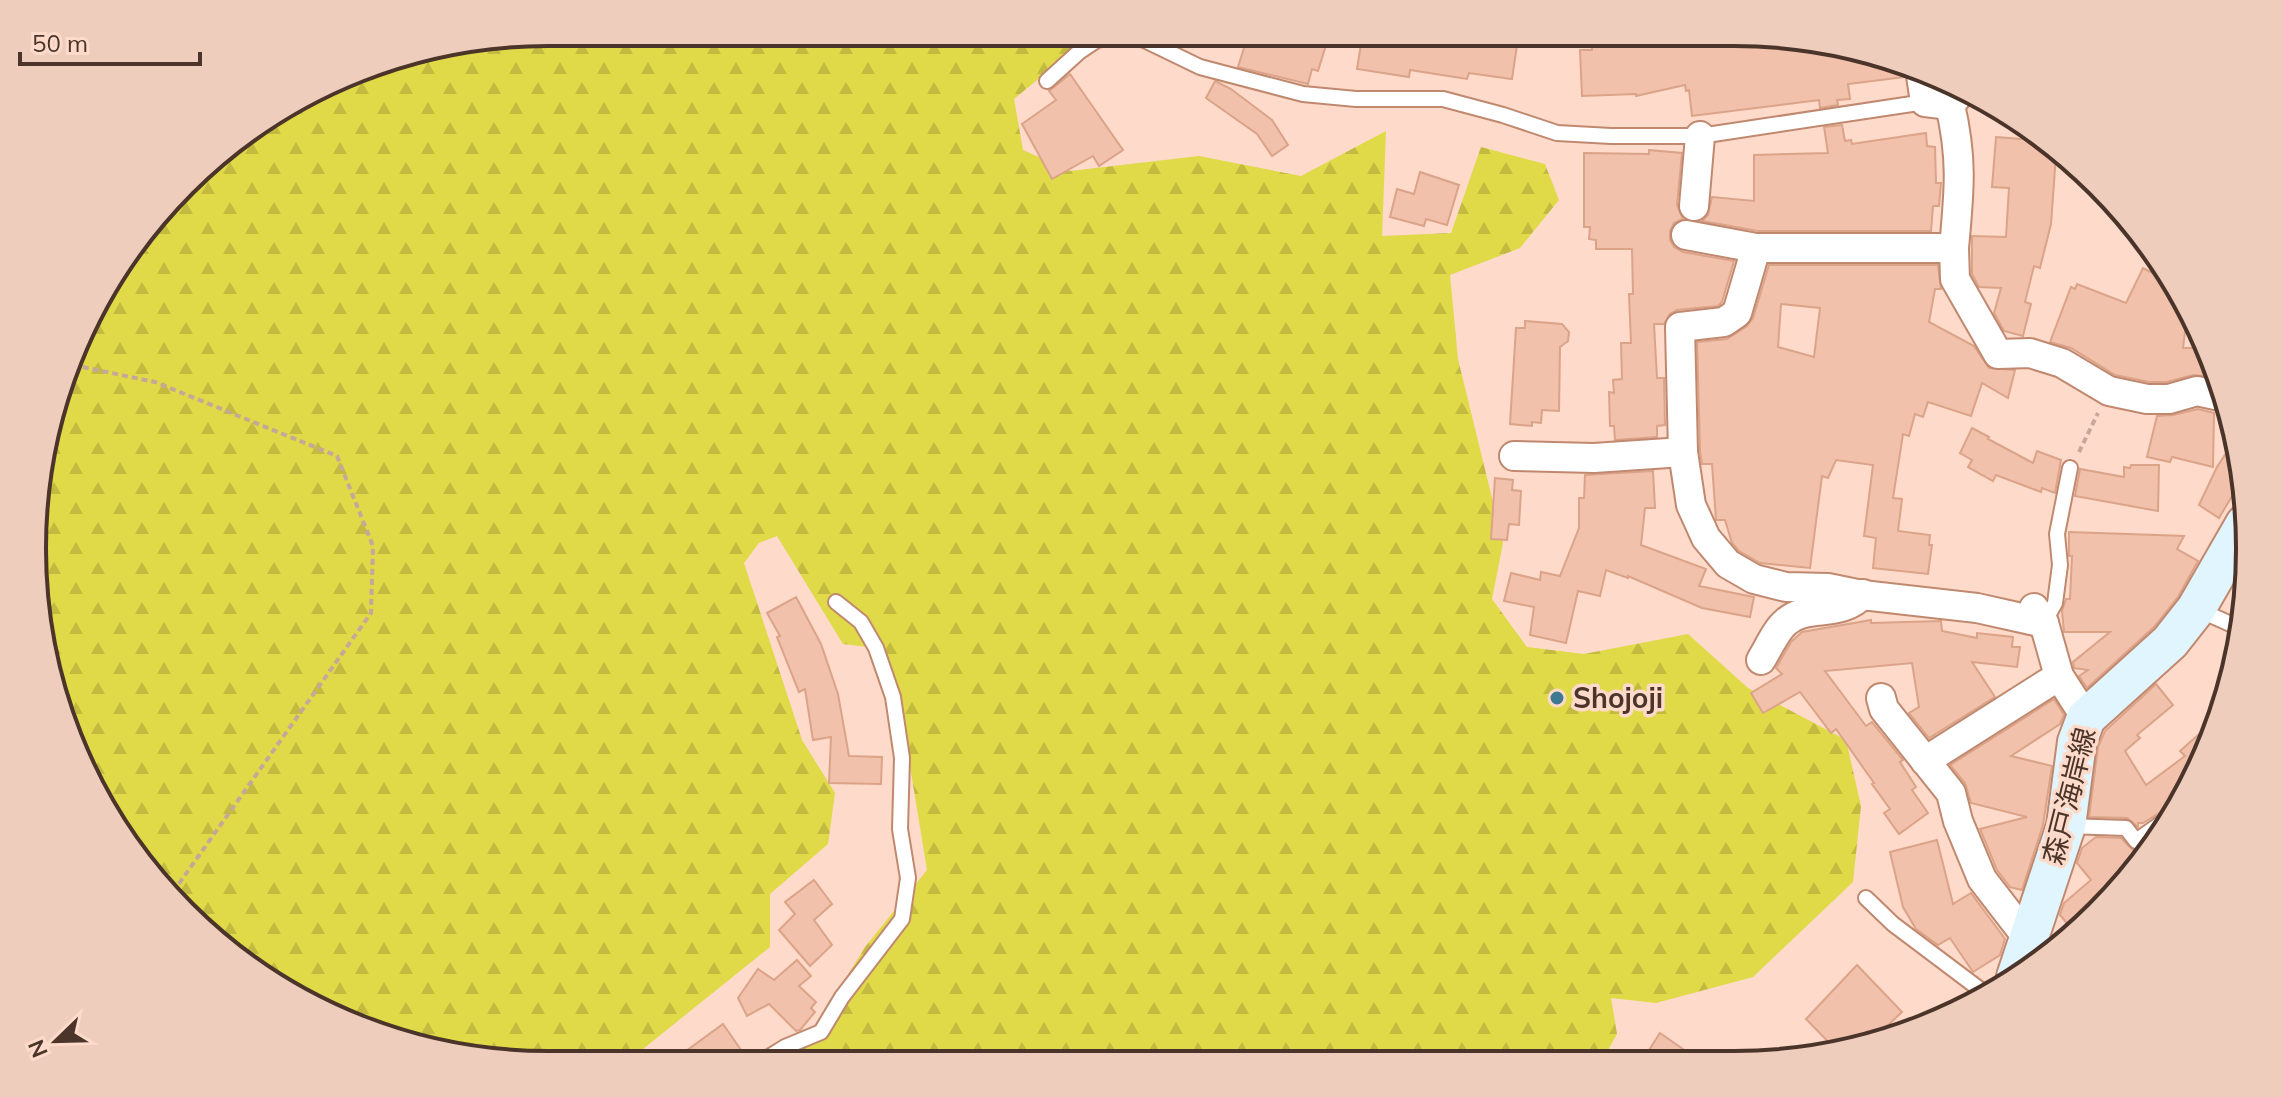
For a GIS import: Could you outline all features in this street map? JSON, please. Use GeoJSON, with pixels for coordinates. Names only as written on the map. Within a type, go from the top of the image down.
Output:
{"type":"FeatureCollection","features":[{"type":"Feature","properties":{"kind":"main road","name":"森戸海岸線"},"geometry":{"type":"LineString","coordinates":[[2026,956],[2066,826],[2077,742],[2086,718],[2170,642],[2196,609],[2236,540]]}},
{"type":"Feature","properties":{"kind":"street"},"geometry":{"type":"LineString","coordinates":[[1945,100],[1958,140],[1961,171],[1954,248],[1955,279],[1998,354],[2030,353],[2062,363],[2109,391],[2147,399],[2169,399],[2197,391],[2211,394]]}},
{"type":"Feature","properties":{"kind":"street"},"geometry":{"type":"LineString","coordinates":[[1694,206],[1700,136]]}},
{"type":"Feature","properties":{"kind":"street"},"geometry":{"type":"LineString","coordinates":[[1686,235],[1756,248],[1954,248]]}},
{"type":"Feature","properties":{"kind":"street"},"geometry":{"type":"LineString","coordinates":[[1756,248],[1737,313],[1724,322],[1680,327],[1683,452],[1691,505],[1706,538],[1728,564],[1754,579],[1786,587],[1828,588],[1862,595]]}},
{"type":"Feature","properties":{"kind":"street"},"geometry":{"type":"LineString","coordinates":[[1514,456],[1594,458],[1683,452]]}},
{"type":"Feature","properties":{"kind":"street"},"geometry":{"type":"LineString","coordinates":[[1761,660],[1786,621],[1805,614],[1852,606],[1874,581],[1966,590],[2030,602],[2044,623],[2059,676],[2086,718]]}},
{"type":"Feature","properties":{"kind":"street"},"geometry":{"type":"LineString","coordinates":[[1925,761],[2059,676]]}},
{"type":"Feature","properties":{"kind":"street"},"geometry":{"type":"LineString","coordinates":[[1881,698],[1884,709],[1951,793],[1958,821],[1982,879],[2024,958]]}},
{"type":"Feature","properties":{"kind":"lane"},"geometry":{"type":"LineString","coordinates":[[1047,81],[1088,46]]}},
{"type":"Feature","properties":{"kind":"lane"},"geometry":{"type":"LineString","coordinates":[[1157,46],[1200,67],[1303,94],[1356,99],[1443,99],[1557,133],[1700,136],[1945,100]]}},
{"type":"Feature","properties":{"kind":"lane"},"geometry":{"type":"LineString","coordinates":[[2044,623],[2055,603],[2060,565],[2057,534],[2070,468]]}},
{"type":"Feature","properties":{"kind":"lane"},"geometry":{"type":"LineString","coordinates":[[779,1051],[821,1032],[842,997],[902,919],[908,878],[900,829],[902,758],[893,697],[876,648],[861,622],[836,602]]}},
{"type":"Feature","properties":{"kind":"lane"},"geometry":{"type":"LineString","coordinates":[[2196,609],[2230,624]]}},
{"type":"Feature","properties":{"kind":"lane"},"geometry":{"type":"LineString","coordinates":[[2066,826],[2126,828],[2136,841],[2147,833]]}},
{"type":"Feature","properties":{"kind":"lane"},"geometry":{"type":"LineString","coordinates":[[1866,898],[1893,924],[1978,988]]}},
{"type":"Feature","properties":{"kind":"path"},"geometry":{"type":"LineString","coordinates":[[80,367],[155,382],[337,456],[373,546],[371,613],[177,886]]}},
{"type":"Feature","properties":{"kind":"path"},"geometry":{"type":"LineString","coordinates":[[2070,468],[2109,391]]}},
{"type":"Feature","properties":{"kind":"green space"},"geometry":{"type":"Polygon","coordinates":[[[548,46],[1079,46],[1014,99],[1023,150],[1070,171],[1199,156],[1301,176],[1386,131],[1382,236],[1451,233],[1481,147],[1545,164],[1559,200],[1520,248],[1450,275],[1458,359],[1503,543],[1492,599],[1527,647],[1584,654],[1688,634],[1748,688],[1846,740],[1861,806],[1853,882],[1753,977],[1656,1003],[1611,998],[1617,1034],[1608,1051],[801,1051],[865,947],[927,870],[899,699],[885,649],[843,644],[777,536],[759,543],[744,563],[802,740],[835,793],[828,844],[770,894],[770,947],[640,1051],[483,1047],[418,1034],[387,1024],[356,1013],[297,984],[217,926],[193,904],[150,854],[113,800],[98,771],[84,741],[63,679],[50,614],[47,516],[63,418],[84,356],[113,297],[131,269],[193,193],[269,131],[297,113],[356,84],[418,63],[450,56],[483,50],[548,46]]]}},
{"type":"Feature","properties":{"kind":"building"},"geometry":{"type":"Polygon","coordinates":[[[1245,46],[1326,46],[1318,71],[1312,69],[1308,84],[1238,67],[1245,46]]]}},
{"type":"Feature","properties":{"kind":"building"},"geometry":{"type":"Polygon","coordinates":[[[1361,46],[1517,46],[1512,79],[1469,73],[1467,79],[1410,70],[1409,77],[1357,69],[1361,46]]]}},
{"type":"Feature","properties":{"kind":"building"},"geometry":{"type":"Polygon","coordinates":[[[1592,46],[1766,47],[1832,56],[1904,77],[1848,84],[1850,99],[1837,100],[1838,105],[1820,108],[1819,100],[1692,116],[1689,90],[1686,91],[1685,85],[1636,96],[1582,96],[1580,50],[1592,50],[1592,46]]]}},
{"type":"Feature","properties":{"kind":"building"},"geometry":{"type":"Polygon","coordinates":[[[1070,74],[1123,150],[1099,166],[1093,156],[1052,179],[1022,124],[1056,100],[1049,91],[1070,74]]]}},
{"type":"Feature","properties":{"kind":"building"},"geometry":{"type":"Polygon","coordinates":[[[1215,81],[1231,89],[1272,120],[1288,145],[1272,156],[1257,134],[1206,98],[1215,81]]]}},
{"type":"Feature","properties":{"kind":"building"},"geometry":{"type":"Polygon","coordinates":[[[1842,125],[1845,141],[1851,140],[1852,144],[1926,133],[1927,146],[1935,147],[1936,183],[1941,183],[1939,206],[1933,206],[1931,231],[1758,231],[1702,221],[1708,215],[1712,197],[1754,201],[1754,155],[1828,153],[1824,127],[1842,125]]]}},
{"type":"Feature","properties":{"kind":"building"},"geometry":{"type":"Polygon","coordinates":[[[1996,137],[2024,139],[2055,163],[2051,224],[2040,268],[2034,266],[2025,302],[2031,304],[2023,336],[2004,331],[1994,313],[2001,288],[1979,287],[1972,274],[1972,236],[2006,237],[2009,188],[1992,187],[1996,137]]]}},
{"type":"Feature","properties":{"kind":"building"},"geometry":{"type":"Polygon","coordinates":[[[1649,150],[1682,153],[1677,205],[1683,219],[1674,223],[1670,231],[1674,247],[1683,252],[1734,261],[1722,302],[1718,306],[1677,310],[1670,314],[1664,324],[1654,324],[1657,378],[1664,378],[1665,425],[1657,426],[1657,437],[1615,440],[1614,426],[1610,426],[1609,392],[1614,393],[1613,380],[1622,379],[1621,343],[1631,343],[1629,294],[1633,294],[1632,249],[1596,249],[1596,240],[1589,239],[1590,227],[1584,227],[1584,153],[1649,154],[1649,150]]]}},
{"type":"Feature","properties":{"kind":"building"},"geometry":{"type":"Polygon","coordinates":[[[1420,172],[1459,185],[1447,225],[1426,219],[1424,226],[1390,217],[1397,189],[1414,194],[1420,172]]]}},
{"type":"Feature","properties":{"kind":"building"},"geometry":{"type":"Polygon","coordinates":[[[1769,265],[1938,265],[1941,289],[1935,289],[1929,322],[1974,346],[1989,368],[2015,370],[2008,398],[1982,383],[1971,416],[1928,402],[1923,417],[1915,414],[1909,436],[1903,434],[1893,498],[1902,499],[1898,531],[1930,535],[1929,545],[1932,545],[1928,574],[1873,568],[1876,538],[1864,536],[1873,465],[1836,460],[1828,478],[1822,476],[1810,568],[1760,563],[1739,551],[1732,543],[1725,520],[1716,520],[1712,464],[1702,464],[1700,451],[1697,342],[1727,339],[1747,326],[1753,318],[1769,265]],[[1781,304],[1778,347],[1814,357],[1820,308],[1781,304]]]}},
{"type":"Feature","properties":{"kind":"building"},"geometry":{"type":"Polygon","coordinates":[[[2143,268],[2154,274],[2185,329],[2183,348],[2194,348],[2205,376],[2193,375],[2167,382],[2149,382],[2115,375],[2071,348],[2050,342],[2071,287],[2075,289],[2077,284],[2126,303],[2143,268]]]}},
{"type":"Feature","properties":{"kind":"building"},"geometry":{"type":"Polygon","coordinates":[[[1525,321],[1562,324],[1569,332],[1568,341],[1560,347],[1559,411],[1542,410],[1541,423],[1532,422],[1532,426],[1510,424],[1516,328],[1525,328],[1525,321]]]}},
{"type":"Feature","properties":{"kind":"building"},"geometry":{"type":"Polygon","coordinates":[[[2198,409],[2214,413],[2213,467],[2172,457],[2170,462],[2147,457],[2157,416],[2198,409]]]}},
{"type":"Feature","properties":{"kind":"building"},"geometry":{"type":"Polygon","coordinates":[[[1972,428],[2033,463],[2037,451],[2061,460],[2055,493],[2042,488],[2041,492],[1996,475],[1993,481],[1968,467],[1972,460],[1960,453],[1972,428]]]}},
{"type":"Feature","properties":{"kind":"building"},"geometry":{"type":"Polygon","coordinates":[[[2226,452],[2233,494],[2219,518],[2199,505],[2226,452]]]}},
{"type":"Feature","properties":{"kind":"building"},"geometry":{"type":"Polygon","coordinates":[[[2131,465],[2159,465],[2158,511],[2075,496],[2080,469],[2124,477],[2124,467],[2130,468],[2131,465]]]}},
{"type":"Feature","properties":{"kind":"building"},"geometry":{"type":"Polygon","coordinates":[[[1653,471],[1655,508],[1645,508],[1641,545],[1706,569],[1699,586],[1754,597],[1750,617],[1702,608],[1628,576],[1606,570],[1600,596],[1578,591],[1566,643],[1530,635],[1534,607],[1504,601],[1511,573],[1540,580],[1541,572],[1560,576],[1579,528],[1579,498],[1584,498],[1585,475],[1653,471]]]}},
{"type":"Feature","properties":{"kind":"building"},"geometry":{"type":"Polygon","coordinates":[[[1495,478],[1513,480],[1512,490],[1521,491],[1519,525],[1509,524],[1507,540],[1491,539],[1495,478]]]}},
{"type":"Feature","properties":{"kind":"building"},"geometry":{"type":"Polygon","coordinates":[[[2069,532],[2184,536],[2177,549],[2198,561],[2178,597],[2154,627],[2087,688],[2079,676],[2088,670],[2074,668],[2073,662],[2110,632],[2064,632],[2062,611],[2066,599],[2070,599],[2072,556],[2069,556],[2069,532]]]}},
{"type":"Feature","properties":{"kind":"building"},"geometry":{"type":"Polygon","coordinates":[[[796,597],[821,644],[838,694],[849,756],[882,757],[881,784],[829,783],[831,737],[813,740],[805,689],[799,692],[777,637],[780,636],[767,613],[796,597]]]}},
{"type":"Feature","properties":{"kind":"building"},"geometry":{"type":"Polygon","coordinates":[[[1871,620],[1871,623],[1941,621],[1942,631],[1977,638],[1977,633],[2013,637],[2012,647],[2020,647],[2017,667],[1972,662],[1995,697],[1929,738],[1909,713],[1919,707],[1912,663],[1825,671],[1866,726],[1872,722],[1903,760],[1900,762],[1916,787],[1912,790],[1928,813],[1899,834],[1884,813],[1890,809],[1874,783],[1836,729],[1831,733],[1800,692],[1763,713],[1751,693],[1782,674],[1776,668],[1791,642],[1802,632],[1871,620]]]}},
{"type":"Feature","properties":{"kind":"building"},"geometry":{"type":"Polygon","coordinates":[[[2156,684],[2173,705],[2137,735],[2140,738],[2125,751],[2146,785],[2185,756],[2180,751],[2201,732],[2162,811],[2138,823],[2138,827],[2127,818],[2089,817],[2098,747],[2105,731],[2156,684]]]}},
{"type":"Feature","properties":{"kind":"building"},"geometry":{"type":"Polygon","coordinates":[[[2054,699],[2064,715],[2060,724],[2011,756],[2052,766],[2043,825],[2022,890],[2010,887],[1997,870],[1980,829],[2027,817],[1971,803],[1965,783],[1950,765],[2054,699]]]}},
{"type":"Feature","properties":{"kind":"building"},"geometry":{"type":"Polygon","coordinates":[[[2096,837],[2121,838],[2135,850],[2111,880],[2067,924],[2060,915],[2064,903],[2091,880],[2077,863],[2082,848],[2096,837]]]}},
{"type":"Feature","properties":{"kind":"building"},"geometry":{"type":"Polygon","coordinates":[[[1937,840],[1953,904],[1971,893],[2005,939],[2000,955],[1973,972],[1950,938],[1938,945],[1916,929],[1903,907],[1890,852],[1937,840]]]}},
{"type":"Feature","properties":{"kind":"building"},"geometry":{"type":"Polygon","coordinates":[[[814,880],[832,904],[814,920],[832,945],[810,966],[779,930],[795,914],[785,902],[814,880]]]}},
{"type":"Feature","properties":{"kind":"building"},"geometry":{"type":"Polygon","coordinates":[[[797,960],[811,976],[799,986],[816,1002],[811,1008],[815,1012],[800,1030],[796,1031],[769,1004],[747,1016],[738,998],[758,969],[774,980],[797,960]]]}},
{"type":"Feature","properties":{"kind":"building"},"geometry":{"type":"Polygon","coordinates":[[[1857,965],[1902,1012],[1886,1027],[1828,1042],[1806,1019],[1857,965]]]}},
{"type":"Feature","properties":{"kind":"building"},"geometry":{"type":"Polygon","coordinates":[[[723,1024],[741,1050],[740,1051],[686,1051],[723,1024]]]}},
{"type":"Feature","properties":{"kind":"building"},"geometry":{"type":"Polygon","coordinates":[[[1660,1033],[1686,1051],[1648,1051],[1660,1033]]]}},
{"type":"Feature","properties":{"kind":"place","name":"Shojoji"},"geometry":{"type":"Point","coordinates":[1557,698]}}]}
